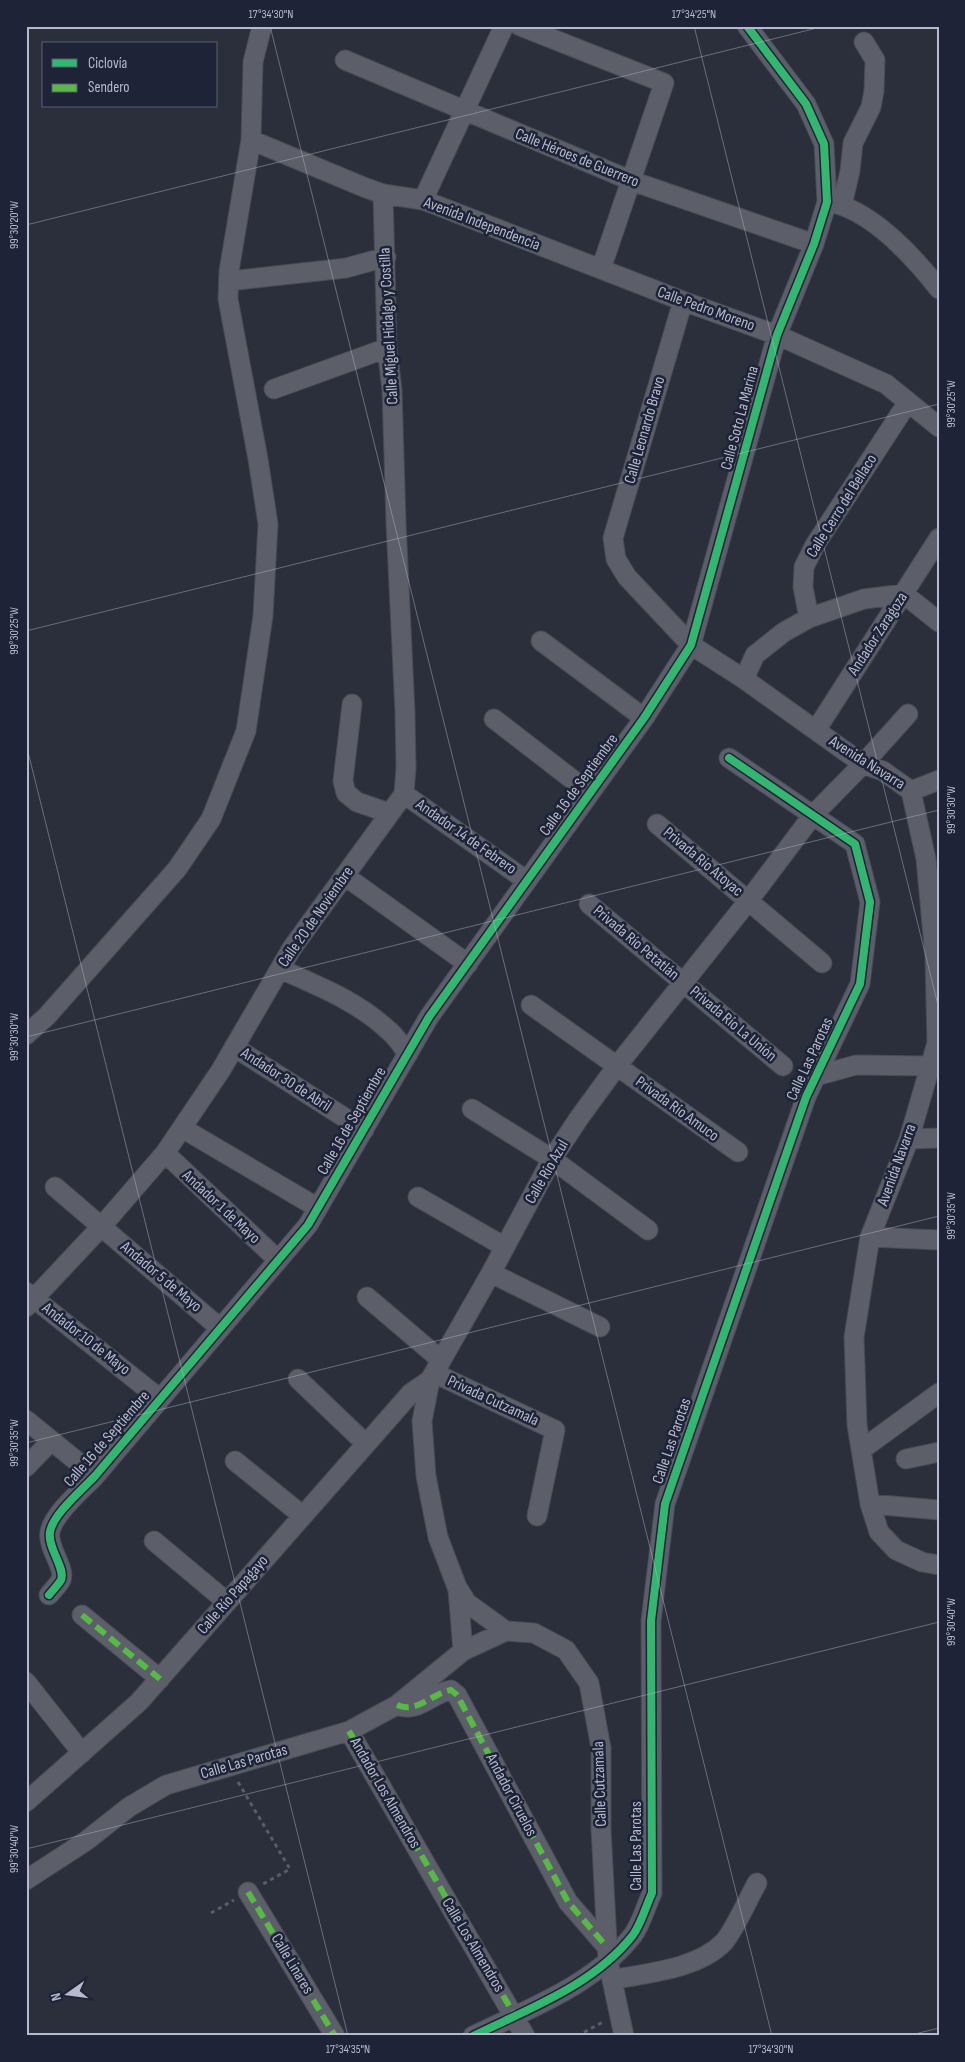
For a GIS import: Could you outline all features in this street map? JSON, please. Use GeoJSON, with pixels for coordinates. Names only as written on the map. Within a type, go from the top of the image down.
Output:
{"type":"FeatureCollection","features":[{"type":"Feature","properties":{"kind":"street"},"geometry":{"type":"LineString","coordinates":[[26,1035],[47,1016],[176,869],[211,819],[246,731],[263,616],[268,524],[258,459],[228,299],[228,281],[236,219],[251,140],[253,62],[262,26]]}},
{"type":"Feature","properties":{"kind":"street"},"geometry":{"type":"LineString","coordinates":[[423,200],[504,26]]}},
{"type":"Feature","properties":{"kind":"street"},"geometry":{"type":"LineString","coordinates":[[520,26],[664,84],[601,269]]}},
{"type":"Feature","properties":{"kind":"street"},"geometry":{"type":"LineString","coordinates":[[747,26],[806,104],[810,112],[824,144],[834,203],[866,218],[913,256],[939,289]]}},
{"type":"Feature","properties":{"kind":"street","name":"Calle Soto La Marina"},"geometry":{"type":"LineString","coordinates":[[691,645],[777,335],[814,244],[850,171],[853,143],[871,107],[874,90],[875,60],[864,42]]}},
{"type":"Feature","properties":{"kind":"street","name":"Calle Héroes de Guerrero"},"geometry":{"type":"LineString","coordinates":[[345,60],[632,182],[814,244]]}},
{"type":"Feature","properties":{"kind":"street","name":"Avenida Independencia"},"geometry":{"type":"LineString","coordinates":[[251,140],[383,194],[423,200],[601,269]]}},
{"type":"Feature","properties":{"kind":"street","name":"Calle Miguel Hidalgo y Costilla"},"geometry":{"type":"LineString","coordinates":[[383,194],[387,348],[392,390],[406,712],[404,794]]}},
{"type":"Feature","properties":{"kind":"street"},"geometry":{"type":"LineString","coordinates":[[228,281],[346,268],[386,258]]}},
{"type":"Feature","properties":{"kind":"street","name":"Calle Pedro Moreno"},"geometry":{"type":"LineString","coordinates":[[601,269],[682,301],[777,335],[886,384],[939,427]]}},
{"type":"Feature","properties":{"kind":"street","name":"Calle Leonardo Bravo"},"geometry":{"type":"LineString","coordinates":[[682,301],[613,538],[616,559],[627,577],[691,645]]}},
{"type":"Feature","properties":{"kind":"street"},"geometry":{"type":"LineString","coordinates":[[274,389],[387,348]]}},
{"type":"Feature","properties":{"kind":"street","name":"Calle Cerro del Bellaco"},"geometry":{"type":"LineString","coordinates":[[809,618],[803,587],[804,567],[815,545],[908,402]]}},
{"type":"Feature","properties":{"kind":"street","name":"Andador Zaragoza"},"geometry":{"type":"LineString","coordinates":[[816,730],[939,538]]}},
{"type":"Feature","properties":{"kind":"street"},"geometry":{"type":"LineString","coordinates":[[691,645],[744,679],[755,655],[784,632],[809,618],[864,599],[904,594],[939,622]]}},
{"type":"Feature","properties":{"kind":"street"},"geometry":{"type":"LineString","coordinates":[[541,641],[644,718]]}},
{"type":"Feature","properties":{"kind":"street","name":"Calle 16 de Septiembre"},"geometry":{"type":"LineString","coordinates":[[49,1595],[62,1579],[62,1570],[49,1542],[50,1531],[59,1514],[95,1476],[308,1224],[429,1017],[644,718],[691,645]]}},
{"type":"Feature","properties":{"kind":"street","name":"Avenida Navarra"},"geometry":{"type":"LineString","coordinates":[[744,679],[863,764],[883,771],[911,791],[932,858],[937,957],[938,1043],[909,1139],[870,1237],[854,1337],[857,1425],[870,1504],[879,1532],[896,1550],[922,1562],[939,1565]]}},
{"type":"Feature","properties":{"kind":"street"},"geometry":{"type":"LineString","coordinates":[[352,704],[344,781],[346,793],[357,802],[389,814]]}},
{"type":"Feature","properties":{"kind":"street","name":"Calle Río Azul"},"geometry":{"type":"LineString","coordinates":[[506,1631],[467,1603],[457,1587],[438,1537],[426,1476],[422,1422],[435,1371],[491,1273],[552,1159],[617,1066],[749,900],[813,815],[908,714]]}},
{"type":"Feature","properties":{"kind":"street"},"geometry":{"type":"LineString","coordinates":[[494,719],[590,793]]}},
{"type":"Feature","properties":{"kind":"street","name":"Calle Las Parotas"},"geometry":{"type":"LineString","coordinates":[[473,2036],[564,1991],[607,1954],[634,1934],[652,1894],[651,1621],[665,1504],[803,1106],[860,984],[870,902],[855,844],[729,758]]}},
{"type":"Feature","properties":{"kind":"street"},"geometry":{"type":"LineString","coordinates":[[911,791],[939,780]]}},
{"type":"Feature","properties":{"kind":"street","name":"Calle 20 de Noviembre"},"geometry":{"type":"LineString","coordinates":[[29,1299],[101,1227],[165,1154],[221,1070],[292,948],[404,794]]}},
{"type":"Feature","properties":{"kind":"street","name":"Andador 14 de Febrero"},"geometry":{"type":"LineString","coordinates":[[404,794],[527,881]]}},
{"type":"Feature","properties":{"kind":"street","name":"Privada Río Atoyac"},"geometry":{"type":"LineString","coordinates":[[657,824],[822,963]]}},
{"type":"Feature","properties":{"kind":"street"},"geometry":{"type":"LineString","coordinates":[[344,876],[468,964]]}},
{"type":"Feature","properties":{"kind":"street","name":"Privada Río Petatlán"},"geometry":{"type":"LineString","coordinates":[[589,904],[684,982]]}},
{"type":"Feature","properties":{"kind":"street"},"geometry":{"type":"LineString","coordinates":[[280,970],[339,995],[373,1017],[390,1031],[408,1054]]}},
{"type":"Feature","properties":{"kind":"street","name":"Privada Río La Unión"},"geometry":{"type":"LineString","coordinates":[[684,982],[783,1066]]}},
{"type":"Feature","properties":{"kind":"street","name":"Privada Río Amuco"},"geometry":{"type":"LineString","coordinates":[[531,1005],[738,1152]]}},
{"type":"Feature","properties":{"kind":"street","name":"Andador 30 de Abril"},"geometry":{"type":"LineString","coordinates":[[234,1047],[364,1130]]}},
{"type":"Feature","properties":{"kind":"street"},"geometry":{"type":"LineString","coordinates":[[816,1076],[856,1065],[930,1066]]}},
{"type":"Feature","properties":{"kind":"street"},"geometry":{"type":"LineString","coordinates":[[472,1109],[552,1159],[648,1230]]}},
{"type":"Feature","properties":{"kind":"street"},"geometry":{"type":"LineString","coordinates":[[182,1128],[318,1208]]}},
{"type":"Feature","properties":{"kind":"street"},"geometry":{"type":"LineString","coordinates":[[909,1139],[939,1138]]}},
{"type":"Feature","properties":{"kind":"street","name":"Andador 1 de Mayo"},"geometry":{"type":"LineString","coordinates":[[165,1154],[278,1260]]}},
{"type":"Feature","properties":{"kind":"street","name":"Andador 5 de Mayo"},"geometry":{"type":"LineString","coordinates":[[56,1187],[220,1328]]}},
{"type":"Feature","properties":{"kind":"street"},"geometry":{"type":"LineString","coordinates":[[418,1197],[505,1247]]}},
{"type":"Feature","properties":{"kind":"street"},"geometry":{"type":"LineString","coordinates":[[870,1237],[939,1240]]}},
{"type":"Feature","properties":{"kind":"street"},"geometry":{"type":"LineString","coordinates":[[491,1273],[600,1328]]}},
{"type":"Feature","properties":{"kind":"street"},"geometry":{"type":"LineString","coordinates":[[367,1297],[435,1371]]}},
{"type":"Feature","properties":{"kind":"street","name":"Andador 10 de Mayo"},"geometry":{"type":"LineString","coordinates":[[29,1299],[160,1399]]}},
{"type":"Feature","properties":{"kind":"street","name":"Calle Río Papagayo"},"geometry":{"type":"LineString","coordinates":[[26,1802],[139,1702],[410,1393],[435,1371]]}},
{"type":"Feature","properties":{"kind":"street","name":"Privada Cutzamala"},"geometry":{"type":"LineString","coordinates":[[435,1371],[555,1430],[537,1516]]}},
{"type":"Feature","properties":{"kind":"street"},"geometry":{"type":"LineString","coordinates":[[298,1379],[366,1444]]}},
{"type":"Feature","properties":{"kind":"street"},"geometry":{"type":"LineString","coordinates":[[861,1450],[939,1393]]}},
{"type":"Feature","properties":{"kind":"street"},"geometry":{"type":"LineString","coordinates":[[26,1420],[95,1476]]}},
{"type":"Feature","properties":{"kind":"street"},"geometry":{"type":"LineString","coordinates":[[26,1467],[51,1440]]}},
{"type":"Feature","properties":{"kind":"street"},"geometry":{"type":"LineString","coordinates":[[906,1459],[939,1452]]}},
{"type":"Feature","properties":{"kind":"street"},"geometry":{"type":"LineString","coordinates":[[235,1462],[303,1516]]}},
{"type":"Feature","properties":{"kind":"street"},"geometry":{"type":"LineString","coordinates":[[870,1504],[939,1510]]}},
{"type":"Feature","properties":{"kind":"street"},"geometry":{"type":"LineString","coordinates":[[154,1541],[227,1602]]}},
{"type":"Feature","properties":{"kind":"street"},"geometry":{"type":"LineString","coordinates":[[457,1587],[463,1651]]}},
{"type":"Feature","properties":{"kind":"street"},"geometry":{"type":"LineString","coordinates":[[82,1615],[160,1679]]}},
{"type":"Feature","properties":{"kind":"street","name":"Calle Las Parotas"},"geometry":{"type":"LineString","coordinates":[[30,1872],[86,1841],[129,1807],[166,1785],[349,1731],[397,1705],[463,1651],[506,1631]]}},
{"type":"Feature","properties":{"kind":"street","name":"Calle Cutzamala"},"geometry":{"type":"LineString","coordinates":[[506,1631],[534,1633],[566,1650],[589,1683],[601,1748],[601,1829],[607,1954],[624,2036]]}},
{"type":"Feature","properties":{"kind":"street"},"geometry":{"type":"LineString","coordinates":[[26,1682],[82,1753]]}},
{"type":"Feature","properties":{"kind":"street","name":"Andador Ciruelos"},"geometry":{"type":"LineString","coordinates":[[397,1705],[404,1708],[412,1708],[444,1691],[451,1690],[457,1695],[568,1902],[607,1954]]}},
{"type":"Feature","properties":{"kind":"street","name":"Andador Los Almendros"},"geometry":{"type":"LineString","coordinates":[[349,1731],[420,1855]]}},
{"type":"Feature","properties":{"kind":"street","name":"Calle Los Almendros"},"geometry":{"type":"LineString","coordinates":[[420,1855],[525,2036]]}},
{"type":"Feature","properties":{"kind":"street"},"geometry":{"type":"LineString","coordinates":[[612,1980],[680,1966],[706,1958],[724,1942],[756,1883]]}},
{"type":"Feature","properties":{"kind":"street","name":"Calle Linares"},"geometry":{"type":"LineString","coordinates":[[248,1892],[335,2036]]}},
{"type":"Feature","properties":{"kind":"path"},"geometry":{"type":"LineString","coordinates":[[228,1767],[290,1869]]}},
{"type":"Feature","properties":{"kind":"path"},"geometry":{"type":"LineString","coordinates":[[577,2036],[619,2014]]}},
{"type":"Feature","properties":{"kind":"marked path"},"geometry":{"type":"LineString","coordinates":[[82,1615],[160,1679]]}},
{"type":"Feature","properties":{"kind":"marked path"},"geometry":{"type":"LineString","coordinates":[[397,1705],[411,1707],[451,1690],[457,1695],[568,1902],[607,1947]]}},
{"type":"Feature","properties":{"kind":"marked path"},"geometry":{"type":"LineString","coordinates":[[349,1731],[515,2016]]}},
{"type":"Feature","properties":{"kind":"marked path"},"geometry":{"type":"LineString","coordinates":[[248,1892],[335,2036]]}},
{"type":"Feature","properties":{"kind":"cycle path"},"geometry":{"type":"LineString","coordinates":[[49,1595],[61,1580],[62,1575],[50,1538],[52,1525],[56,1518],[95,1476],[308,1225],[429,1017],[644,718],[691,645],[777,335],[814,244],[827,202],[824,144],[806,104],[747,26]]}},
{"type":"Feature","properties":{"kind":"cycle path"},"geometry":{"type":"LineString","coordinates":[[473,2036],[559,1994],[599,1968],[617,1953],[636,1931],[652,1893],[651,1621],[665,1504],[806,1097],[860,984],[870,902],[855,844],[729,758]]}}]}
